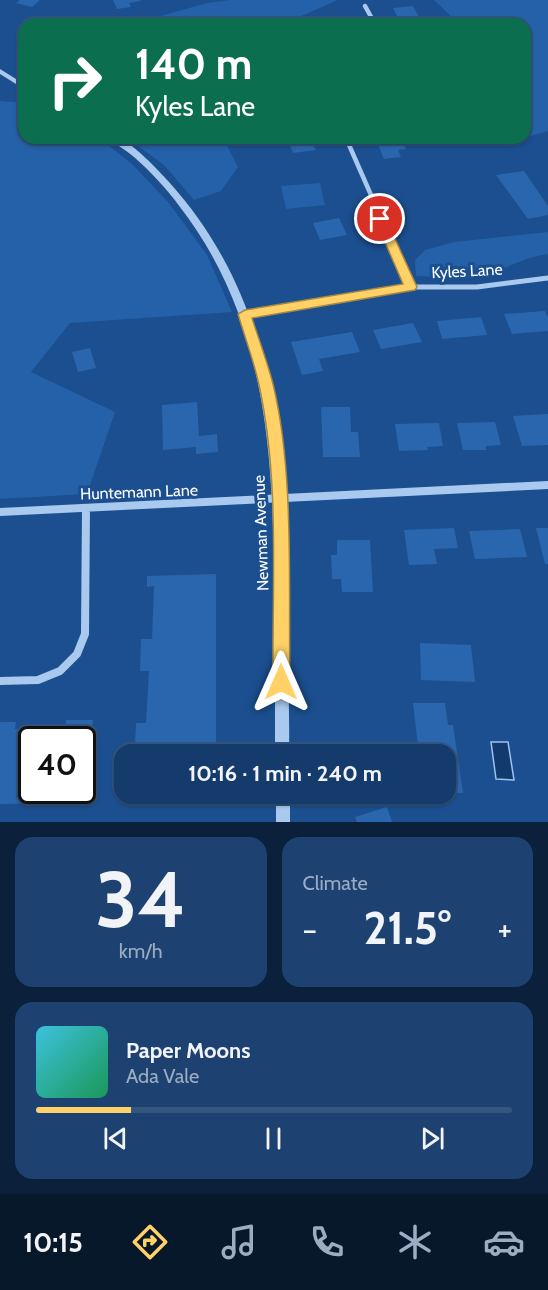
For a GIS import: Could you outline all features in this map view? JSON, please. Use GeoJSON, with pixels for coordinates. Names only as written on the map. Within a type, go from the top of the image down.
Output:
{"type":"FeatureCollection","features":[{"type":"Feature","properties":{"kind":"street"},"geometry":{"type":"LineString","coordinates":[[365,6],[372,18]]}},
{"type":"Feature","properties":{"kind":"street"},"geometry":{"type":"LineString","coordinates":[[0,71],[18,83]]}},
{"type":"Feature","properties":{"kind":"street","name":"Newman Avenue"},"geometry":{"type":"LineString","coordinates":[[121,144],[145,161],[199,225],[218,256],[245,314],[266,384],[275,441],[279,500],[282,744]]}},
{"type":"Feature","properties":{"kind":"street"},"geometry":{"type":"LineString","coordinates":[[349,144],[411,287]]}},
{"type":"Feature","properties":{"kind":"street","name":"Kyles Lane"},"geometry":{"type":"LineString","coordinates":[[245,314],[411,287],[477,287],[548,278]]}},
{"type":"Feature","properties":{"kind":"street","name":"Huntemann Lane"},"geometry":{"type":"LineString","coordinates":[[0,512],[548,485]]}},
{"type":"Feature","properties":{"kind":"street"},"geometry":{"type":"LineString","coordinates":[[0,681],[38,680],[60,671],[77,654],[85,634],[86,508]]}},
{"type":"Feature","properties":{"kind":"street"},"geometry":{"type":"LineString","coordinates":[[283,804],[283,822]]}},
{"type":"Feature","properties":{"kind":"shaded area"},"geometry":{"type":"Polygon","coordinates":[[[230,0],[338,0],[297,18],[153,18],[207,3],[230,0]]]}},
{"type":"Feature","properties":{"kind":"shaded area"},"geometry":{"type":"Polygon","coordinates":[[[434,0],[548,0],[548,131],[531,136],[531,18],[453,18],[434,0]]]}},
{"type":"Feature","properties":{"kind":"shaded area"},"geometry":{"type":"Polygon","coordinates":[[[0,101],[18,102],[18,144],[107,144],[132,164],[168,202],[207,255],[232,312],[70,323],[31,372],[115,412],[87,494],[0,499],[0,101]]]}},
{"type":"Feature","properties":{"kind":"shaded area"},"geometry":{"type":"Polygon","coordinates":[[[135,144],[226,144],[238,167],[221,191],[194,200],[164,165],[135,144]]]}},
{"type":"Feature","properties":{"kind":"shaded area"},"geometry":{"type":"Polygon","coordinates":[[[320,183],[325,205],[286,209],[281,186],[320,183]]]}},
{"type":"Feature","properties":{"kind":"shaded area"},"geometry":{"type":"Polygon","coordinates":[[[548,232],[548,254],[491,274],[463,278],[416,276],[415,260],[425,250],[454,242],[548,232]]]}},
{"type":"Feature","properties":{"kind":"shaded area"},"geometry":{"type":"Polygon","coordinates":[[[491,742],[508,742],[514,780],[496,779],[491,742]]]}},
{"type":"Feature","properties":{"kind":"building"},"geometry":{"type":"Polygon","coordinates":[[[20,0],[40,0],[32,7],[16,3],[20,0]]]}},
{"type":"Feature","properties":{"kind":"building"},"geometry":{"type":"Polygon","coordinates":[[[113,0],[140,1],[129,3],[131,7],[117,9],[113,0]]]}},
{"type":"Feature","properties":{"kind":"building"},"geometry":{"type":"Polygon","coordinates":[[[413,6],[420,18],[398,18],[393,8],[413,6]]]}},
{"type":"Feature","properties":{"kind":"building"},"geometry":{"type":"Polygon","coordinates":[[[289,144],[319,145],[314,146],[316,150],[293,153],[289,144]]]}},
{"type":"Feature","properties":{"kind":"building"},"geometry":{"type":"Polygon","coordinates":[[[378,144],[403,144],[406,149],[398,150],[401,157],[384,159],[378,144]]]}},
{"type":"Feature","properties":{"kind":"building"},"geometry":{"type":"Polygon","coordinates":[[[524,171],[548,206],[548,215],[528,219],[496,175],[524,171]]]}},
{"type":"Feature","properties":{"kind":"building"},"geometry":{"type":"Polygon","coordinates":[[[339,218],[347,235],[320,240],[313,223],[339,218]]]}},
{"type":"Feature","properties":{"kind":"building"},"geometry":{"type":"Polygon","coordinates":[[[545,311],[548,317],[548,331],[512,334],[504,314],[545,311]]]}},
{"type":"Feature","properties":{"kind":"building"},"geometry":{"type":"Polygon","coordinates":[[[481,317],[487,335],[442,339],[437,321],[481,317]]]}},
{"type":"Feature","properties":{"kind":"building"},"geometry":{"type":"Polygon","coordinates":[[[413,323],[422,342],[381,349],[373,330],[413,323]]]}},
{"type":"Feature","properties":{"kind":"building"},"geometry":{"type":"Polygon","coordinates":[[[352,332],[360,352],[319,359],[323,371],[302,375],[291,342],[352,332]]]}},
{"type":"Feature","properties":{"kind":"building"},"geometry":{"type":"Polygon","coordinates":[[[90,348],[96,368],[78,372],[72,352],[90,348]]]}},
{"type":"Feature","properties":{"kind":"building"},"geometry":{"type":"Polygon","coordinates":[[[197,402],[199,436],[217,434],[218,452],[196,454],[196,447],[163,450],[162,405],[197,402]]]}},
{"type":"Feature","properties":{"kind":"building"},"geometry":{"type":"Polygon","coordinates":[[[321,407],[350,407],[351,432],[358,432],[360,457],[323,457],[321,407]]]}},
{"type":"Feature","properties":{"kind":"building"},"geometry":{"type":"Polygon","coordinates":[[[548,414],[548,445],[522,446],[513,416],[548,414]]]}},
{"type":"Feature","properties":{"kind":"building"},"geometry":{"type":"Polygon","coordinates":[[[495,422],[501,445],[486,446],[486,450],[463,450],[457,423],[495,422]]]}},
{"type":"Feature","properties":{"kind":"building"},"geometry":{"type":"Polygon","coordinates":[[[439,423],[443,446],[427,447],[428,450],[399,451],[395,424],[439,423]]]}},
{"type":"Feature","properties":{"kind":"building"},"geometry":{"type":"Polygon","coordinates":[[[454,528],[458,548],[434,549],[437,564],[409,565],[404,530],[454,528]]]}},
{"type":"Feature","properties":{"kind":"building"},"geometry":{"type":"Polygon","coordinates":[[[536,528],[548,528],[548,564],[545,564],[536,528]]]}},
{"type":"Feature","properties":{"kind":"building"},"geometry":{"type":"Polygon","coordinates":[[[520,529],[527,557],[475,559],[469,531],[520,529]]]}},
{"type":"Feature","properties":{"kind":"building"},"geometry":{"type":"Polygon","coordinates":[[[337,540],[370,540],[373,592],[342,592],[341,579],[332,579],[331,555],[337,555],[337,540]]]}},
{"type":"Feature","properties":{"kind":"building"},"geometry":{"type":"Polygon","coordinates":[[[216,574],[216,744],[135,744],[136,723],[146,723],[149,671],[140,671],[141,639],[152,639],[154,586],[147,587],[147,576],[216,574]]]}},
{"type":"Feature","properties":{"kind":"building"},"geometry":{"type":"Polygon","coordinates":[[[420,643],[471,645],[475,682],[421,680],[420,643]]]}},
{"type":"Feature","properties":{"kind":"building"},"geometry":{"type":"Polygon","coordinates":[[[413,703],[445,703],[448,725],[453,725],[456,744],[418,744],[413,703]]]}},
{"type":"Feature","properties":{"kind":"building"},"geometry":{"type":"Polygon","coordinates":[[[66,720],[93,720],[92,726],[65,726],[66,720]]]}},
{"type":"Feature","properties":{"kind":"building"},"geometry":{"type":"Polygon","coordinates":[[[0,722],[16,722],[15,729],[18,729],[18,804],[0,804],[0,722]]]}},
{"type":"Feature","properties":{"kind":"building"},"geometry":{"type":"Polygon","coordinates":[[[456,745],[463,793],[456,793],[456,745]]]}},
{"type":"Feature","properties":{"kind":"building"},"geometry":{"type":"Polygon","coordinates":[[[387,807],[392,822],[357,822],[355,817],[387,807]]]}},
{"type":"Feature","properties":{"kind":"route"},"geometry":{"type":"LineString","coordinates":[[281,682],[279,500],[275,441],[266,384],[245,314],[411,287],[380,219]]}}]}
